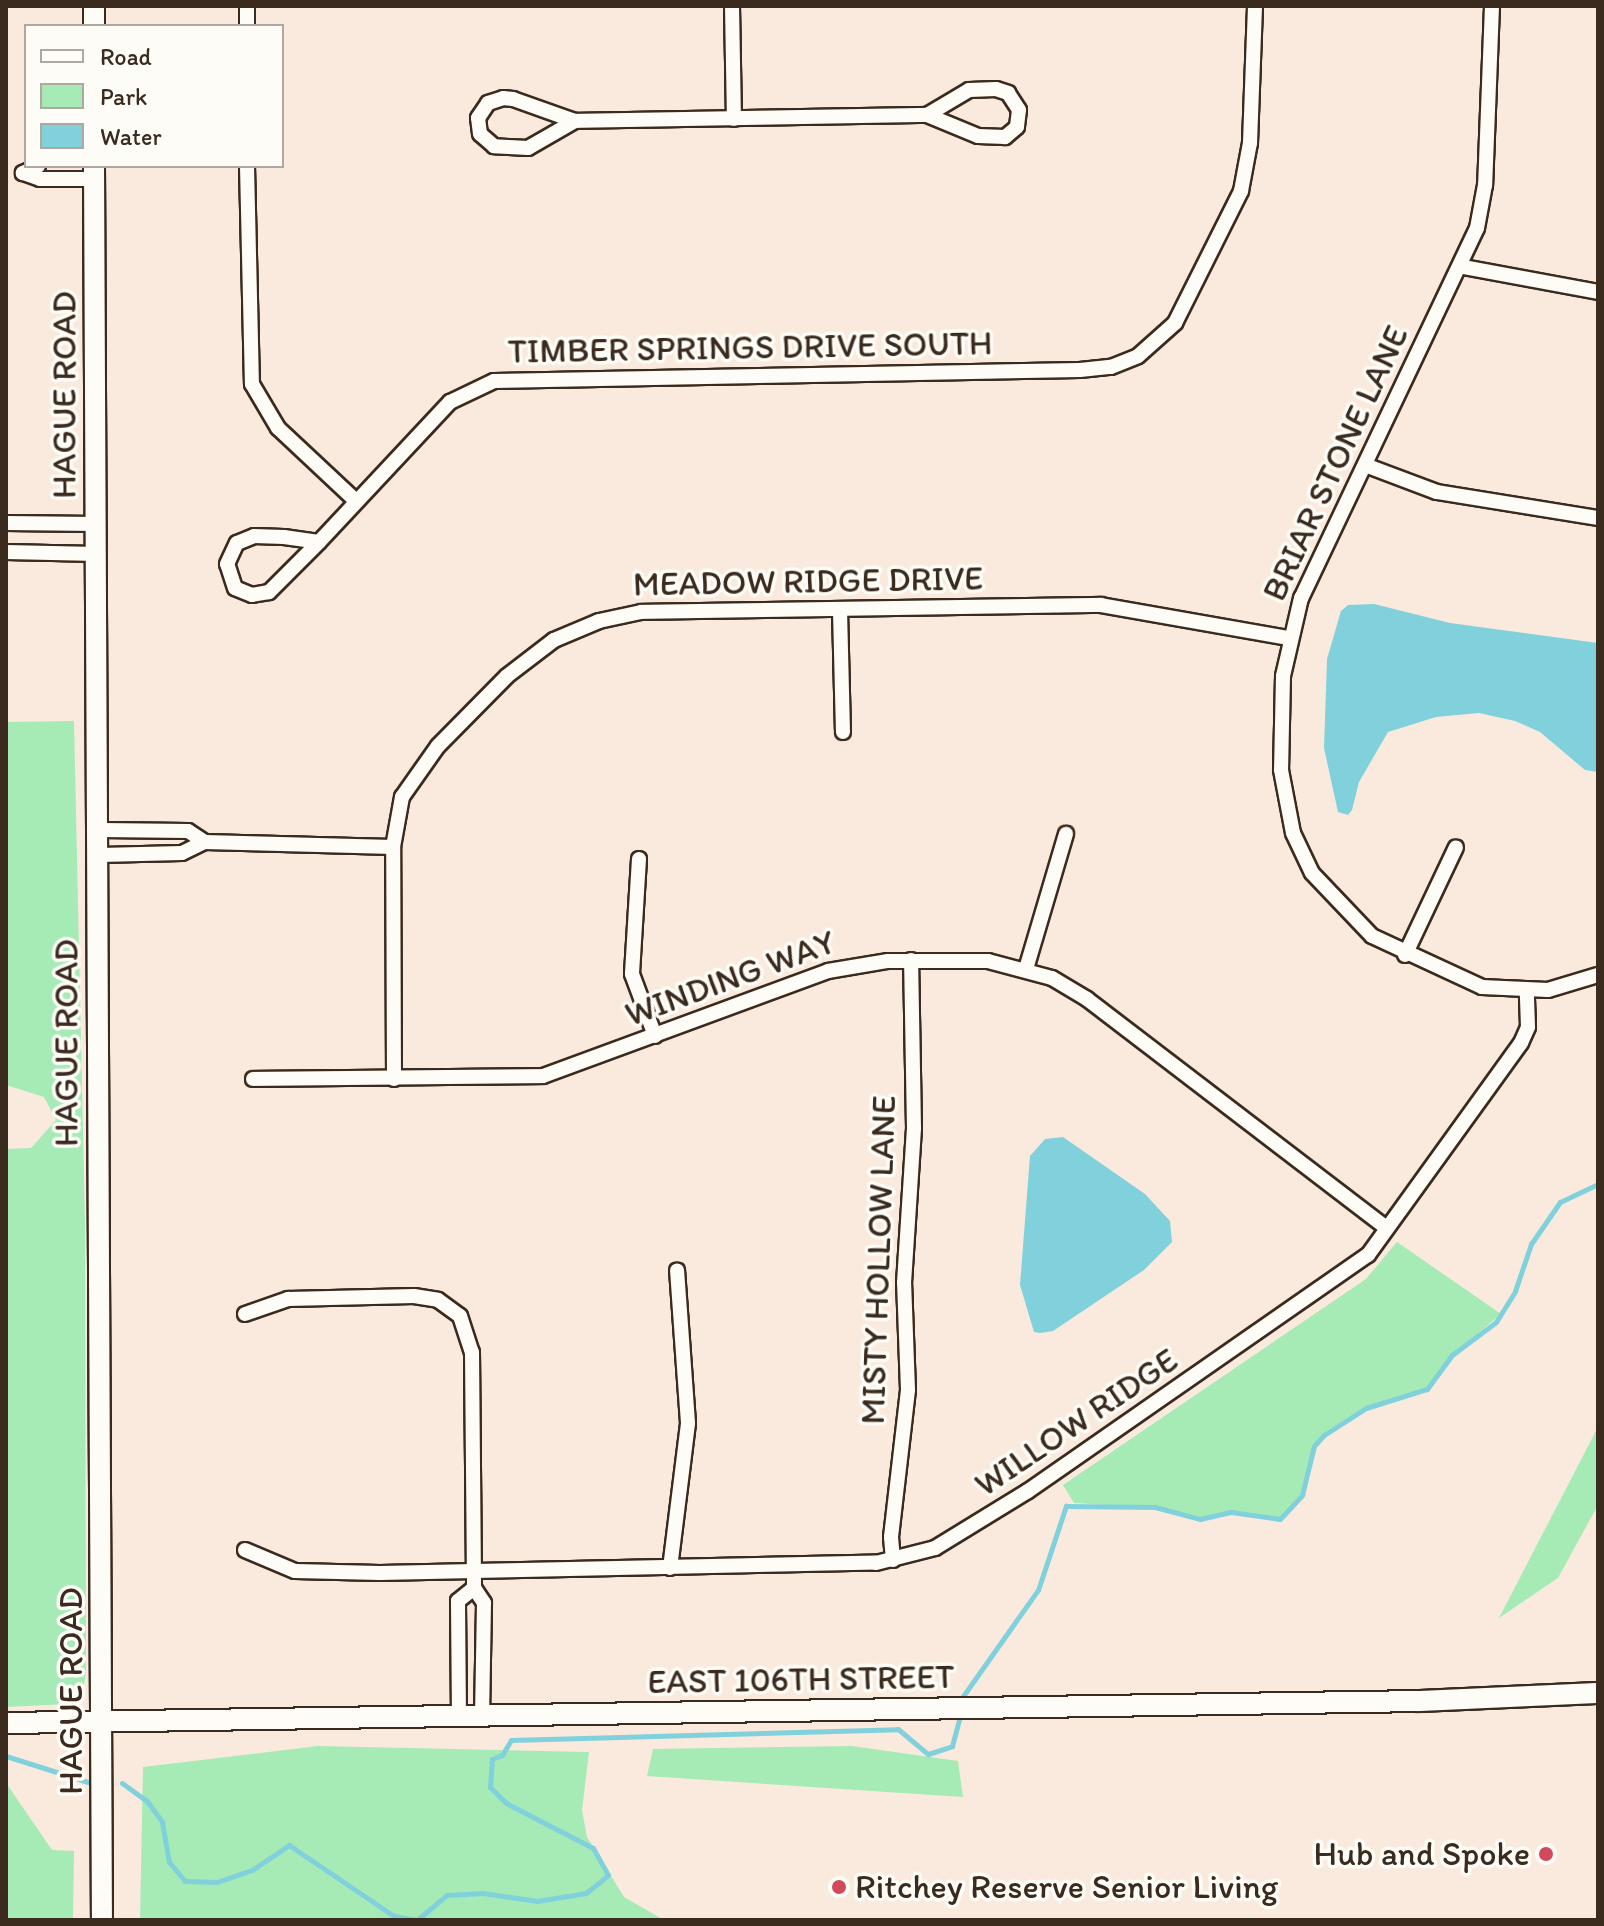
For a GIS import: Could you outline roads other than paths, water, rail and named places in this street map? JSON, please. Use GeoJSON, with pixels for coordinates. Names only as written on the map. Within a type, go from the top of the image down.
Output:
{"type":"FeatureCollection","features":[{"type":"Feature","properties":{"kind":"street"},"geometry":{"type":"LineString","coordinates":[[732,6],[734,119]]}},
{"type":"Feature","properties":{"kind":"street","name":"TIMBER SPRINGS DRIVE SOUTH"},"geometry":{"type":"LineString","coordinates":[[319,542],[244,539],[231,550],[228,573],[235,588],[261,595],[319,542],[450,402],[494,381],[1100,369],[1148,350],[1179,315],[1246,176],[1255,6]]}},
{"type":"Feature","properties":{"kind":"street","name":"BRIAR STONE LANE"},"geometry":{"type":"LineString","coordinates":[[1492,6],[1485,185],[1463,267],[1308,581],[1289,638],[1279,749],[1293,833],[1329,896],[1372,936],[1405,955],[1482,987],[1527,992],[1598,975]]}},
{"type":"Feature","properties":{"kind":"street"},"geometry":{"type":"LineString","coordinates":[[575,121],[528,148],[506,150],[486,142],[478,118],[488,103],[503,98],[575,121],[927,115],[987,139],[1012,133],[1019,119],[1016,100],[1008,93],[984,88],[955,95],[927,115]]}},
{"type":"Feature","properties":{"kind":"street"},"geometry":{"type":"LineString","coordinates":[[6,175],[34,168]]}},
{"type":"Feature","properties":{"kind":"street"},"geometry":{"type":"LineString","coordinates":[[247,168],[252,384],[278,428],[356,501]]}},
{"type":"Feature","properties":{"kind":"street"},"geometry":{"type":"LineString","coordinates":[[23,173],[40,179],[94,173]]}},
{"type":"Feature","properties":{"kind":"street","name":"HAGUE ROAD"},"geometry":{"type":"LineString","coordinates":[[94,173],[101,830],[97,1221],[104,1723],[102,1920]]}},
{"type":"Feature","properties":{"kind":"street"},"geometry":{"type":"LineString","coordinates":[[1463,267],[1598,292]]}},
{"type":"Feature","properties":{"kind":"street"},"geometry":{"type":"LineString","coordinates":[[1365,465],[1437,492],[1598,518]]}},
{"type":"Feature","properties":{"kind":"street"},"geometry":{"type":"LineString","coordinates":[[6,523],[97,524]]}},
{"type":"Feature","properties":{"kind":"street"},"geometry":{"type":"LineString","coordinates":[[6,552],[97,554]]}},
{"type":"Feature","properties":{"kind":"street","name":"MEADOW RIDGE DRIVE"},"geometry":{"type":"LineString","coordinates":[[394,1079],[393,847],[399,807],[419,767],[507,676],[554,640],[599,621],[641,612],[1128,607],[1289,638]]}},
{"type":"Feature","properties":{"kind":"street"},"geometry":{"type":"LineString","coordinates":[[840,610],[843,732]]}},
{"type":"Feature","properties":{"kind":"street"},"geometry":{"type":"LineString","coordinates":[[101,830],[188,831],[205,842]]}},
{"type":"Feature","properties":{"kind":"street"},"geometry":{"type":"LineString","coordinates":[[1026,969],[1066,834]]}},
{"type":"Feature","properties":{"kind":"street"},"geometry":{"type":"LineString","coordinates":[[100,855],[182,853],[205,842],[393,847]]}},
{"type":"Feature","properties":{"kind":"street"},"geometry":{"type":"LineString","coordinates":[[1405,955],[1456,847]]}},
{"type":"Feature","properties":{"kind":"street"},"geometry":{"type":"LineString","coordinates":[[639,859],[632,974],[655,1036]]}},
{"type":"Feature","properties":{"kind":"street","name":"WINDING WAY"},"geometry":{"type":"LineString","coordinates":[[253,1079],[543,1076],[828,971],[911,960],[974,959],[1026,969],[1087,999],[1386,1228]]}},
{"type":"Feature","properties":{"kind":"street","name":"MISTY HOLLOW LANE"},"geometry":{"type":"LineString","coordinates":[[893,1560],[891,1537],[908,1390],[904,1268],[914,1128],[911,960]]}},
{"type":"Feature","properties":{"kind":"street","name":"WILLOW RIDGE"},"geometry":{"type":"LineString","coordinates":[[245,1550],[295,1571],[670,1568],[893,1560],[964,1534],[1348,1274],[1386,1228],[1521,1043],[1528,1027],[1527,992]]}},
{"type":"Feature","properties":{"kind":"street"},"geometry":{"type":"LineString","coordinates":[[670,1568],[688,1423],[677,1270]]}},
{"type":"Feature","properties":{"kind":"street"},"geometry":{"type":"LineString","coordinates":[[245,1314],[288,1299],[414,1296],[438,1300],[460,1316],[472,1352],[474,1588],[484,1603],[482,1717]]}},
{"type":"Feature","properties":{"kind":"street"},"geometry":{"type":"LineString","coordinates":[[459,1718],[458,1601],[474,1588]]}},
{"type":"Feature","properties":{"kind":"street","name":"EAST 106TH STREET"},"geometry":{"type":"LineString","coordinates":[[6,1723],[459,1718],[1598,1693]]}},
{"type":"Feature","properties":{"kind":"water"},"geometry":{"type":"Polygon","coordinates":[[[1374,604],[1450,623],[1598,643],[1598,772],[1585,770],[1540,732],[1515,721],[1479,713],[1436,717],[1388,732],[1359,782],[1352,810],[1348,815],[1338,812],[1324,748],[1327,659],[1341,611],[1348,605],[1374,604]]]}},
{"type":"Feature","properties":{"kind":"water"},"geometry":{"type":"Polygon","coordinates":[[[1063,1137],[1145,1194],[1170,1221],[1172,1242],[1144,1270],[1053,1331],[1040,1333],[1034,1332],[1020,1285],[1030,1156],[1045,1139],[1063,1137]]]}},
{"type":"Feature","properties":{"kind":"waterway"},"geometry":{"type":"LineString","coordinates":[[961,1699],[1038,1590],[1066,1506],[1155,1507],[1200,1519],[1231,1512],[1280,1519],[1302,1495],[1314,1446],[1324,1435],[1366,1408],[1427,1389],[1452,1355],[1496,1322],[1515,1291],[1531,1244],[1560,1202],[1598,1184]]}},
{"type":"Feature","properties":{"kind":"waterway"},"geometry":{"type":"LineString","coordinates":[[122,1783],[147,1801],[162,1822],[169,1862],[185,1881],[217,1882],[252,1870],[289,1845],[394,1916],[417,1920],[447,1895],[483,1893],[537,1901],[586,1893],[608,1875],[593,1848],[506,1803],[490,1787],[492,1759],[502,1755],[511,1740],[898,1729],[928,1754],[952,1746],[959,1719]]}},
{"type":"Feature","properties":{"kind":"waterway"},"geometry":{"type":"LineString","coordinates":[[6,1756],[88,1782]]}},
{"type":"Feature","properties":{"kind":"place","name":"Hub and Spoke"},"geometry":{"type":"Point","coordinates":[1546,1854]}},
{"type":"Feature","properties":{"kind":"place","name":"Ritchey Reserve Senior Living"},"geometry":{"type":"Point","coordinates":[839,1887]}}]}
